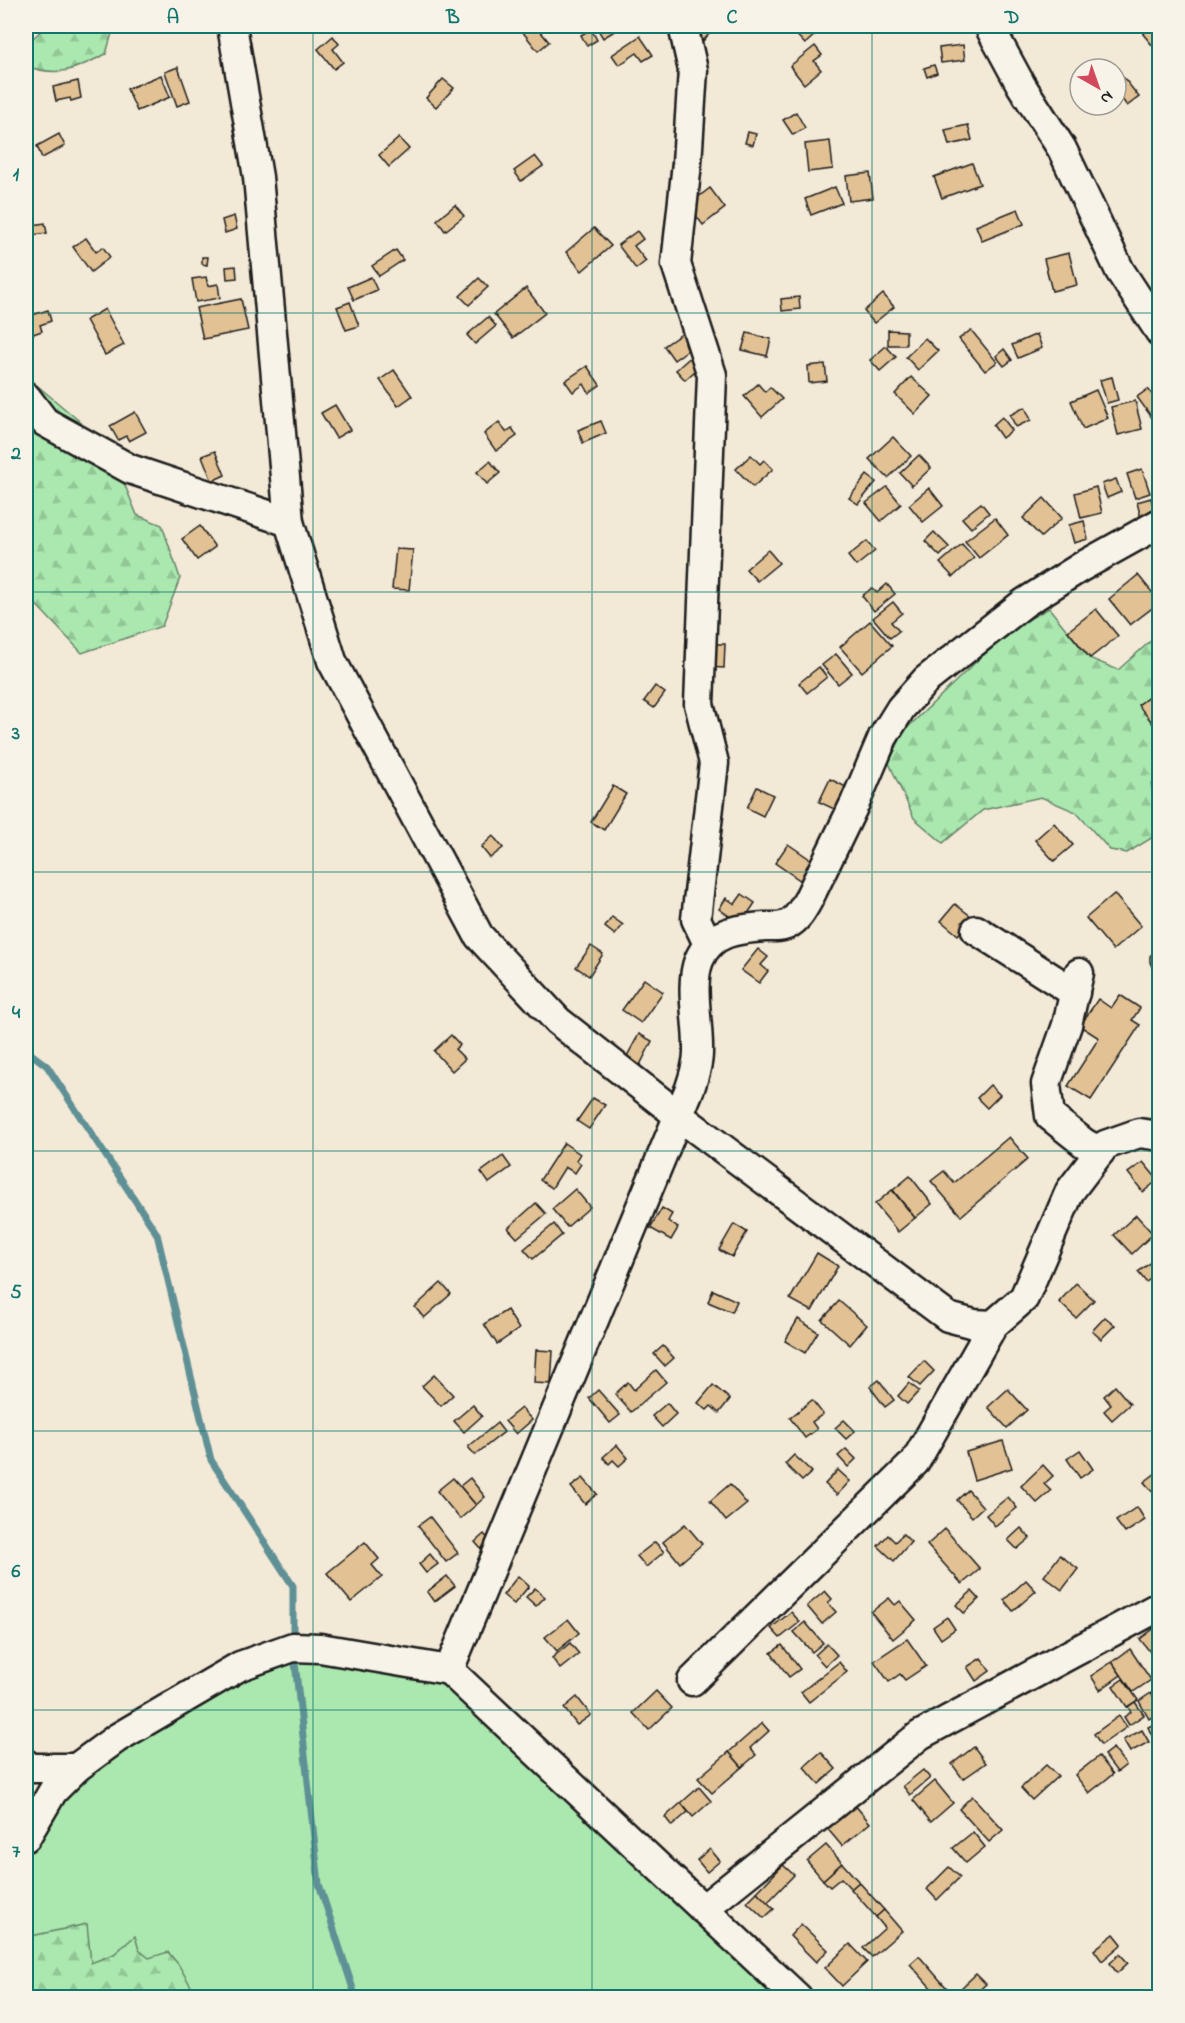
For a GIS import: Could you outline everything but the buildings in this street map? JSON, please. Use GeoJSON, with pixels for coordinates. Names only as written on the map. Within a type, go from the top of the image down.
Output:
{"type":"FeatureCollection","features":[{"type":"Feature","properties":{"kind":"street"},"geometry":{"type":"LineString","coordinates":[[232,26],[258,177],[289,522],[332,661],[479,936],[558,1021],[679,1116],[948,1317],[975,1324],[993,1325]]}},
{"type":"Feature","properties":{"kind":"street"},"geometry":{"type":"LineString","coordinates":[[683,26],[693,70],[687,163],[676,264],[712,375],[699,705],[714,763],[696,919],[708,944]]}},
{"type":"Feature","properties":{"kind":"street"},"geometry":{"type":"LineString","coordinates":[[989,26],[1021,84],[1062,149],[1119,270],[1160,332]]}},
{"type":"Feature","properties":{"kind":"street"},"geometry":{"type":"LineString","coordinates":[[26,397],[45,422],[130,469],[289,522]]}},
{"type":"Feature","properties":{"kind":"street"},"geometry":{"type":"LineString","coordinates":[[449,1670],[695,1073],[698,1053],[696,969],[708,944],[722,934],[738,928],[779,927],[788,924],[800,913],[855,803],[882,737],[901,708],[926,680],[1024,603],[1081,567],[1160,523]]}},
{"type":"Feature","properties":{"kind":"street"},"geometry":{"type":"LineString","coordinates":[[976,930],[1077,983],[1067,1025],[1046,1084],[1050,1116],[1084,1143],[1100,1152]]}},
{"type":"Feature","properties":{"kind":"street"},"geometry":{"type":"LineString","coordinates":[[692,1681],[915,1462],[993,1325],[1024,1298],[1070,1191],[1105,1145],[1139,1133],[1160,1136]]}},
{"type":"Feature","properties":{"kind":"street"},"geometry":{"type":"LineString","coordinates":[[703,1908],[920,1735],[1160,1606]]}},
{"type":"Feature","properties":{"kind":"street"},"geometry":{"type":"LineString","coordinates":[[26,1837],[53,1791],[76,1768],[117,1738],[240,1666],[293,1647],[320,1648],[449,1670],[798,1998]]}},
{"type":"Feature","properties":{"kind":"street"},"geometry":{"type":"LineString","coordinates":[[26,1764],[29,1768],[76,1768]]}},
{"type":"Feature","properties":{"kind":"green space"},"geometry":{"type":"Polygon","coordinates":[[[46,26],[114,26],[106,54],[76,68],[48,71],[26,66],[26,45],[46,26]]]}},
{"type":"Feature","properties":{"kind":"green space"},"geometry":{"type":"Polygon","coordinates":[[[26,376],[78,420],[122,478],[137,515],[162,525],[180,578],[162,626],[82,653],[26,594],[26,376]]]}},
{"type":"Feature","properties":{"kind":"green space"},"geometry":{"type":"Polygon","coordinates":[[[1049,608],[1089,658],[1118,670],[1154,638],[1159,629],[1159,689],[1139,705],[1159,732],[1159,784],[1151,783],[1154,798],[1159,802],[1159,828],[1150,839],[1127,853],[1110,850],[1076,812],[1041,797],[983,810],[943,843],[914,818],[889,763],[904,731],[1008,631],[1049,608]]]}},
{"type":"Feature","properties":{"kind":"green space"},"geometry":{"type":"Polygon","coordinates":[[[293,1647],[449,1670],[798,1997],[26,1997],[26,1837],[53,1791],[293,1647]]]}},
{"type":"Feature","properties":{"kind":"green space"},"geometry":{"type":"Polygon","coordinates":[[[87,1924],[91,1963],[114,1954],[135,1936],[139,1950],[149,1958],[168,1952],[193,1990],[192,1997],[26,1997],[27,1937],[87,1924]]]}},
{"type":"Feature","properties":{"kind":"waterway"},"geometry":{"type":"LineString","coordinates":[[26,1050],[47,1066],[157,1234],[211,1460],[293,1586],[293,1639]]}},
{"type":"Feature","properties":{"kind":"waterway"},"geometry":{"type":"LineString","coordinates":[[294,1653],[319,1884],[356,1998]]}}]}
